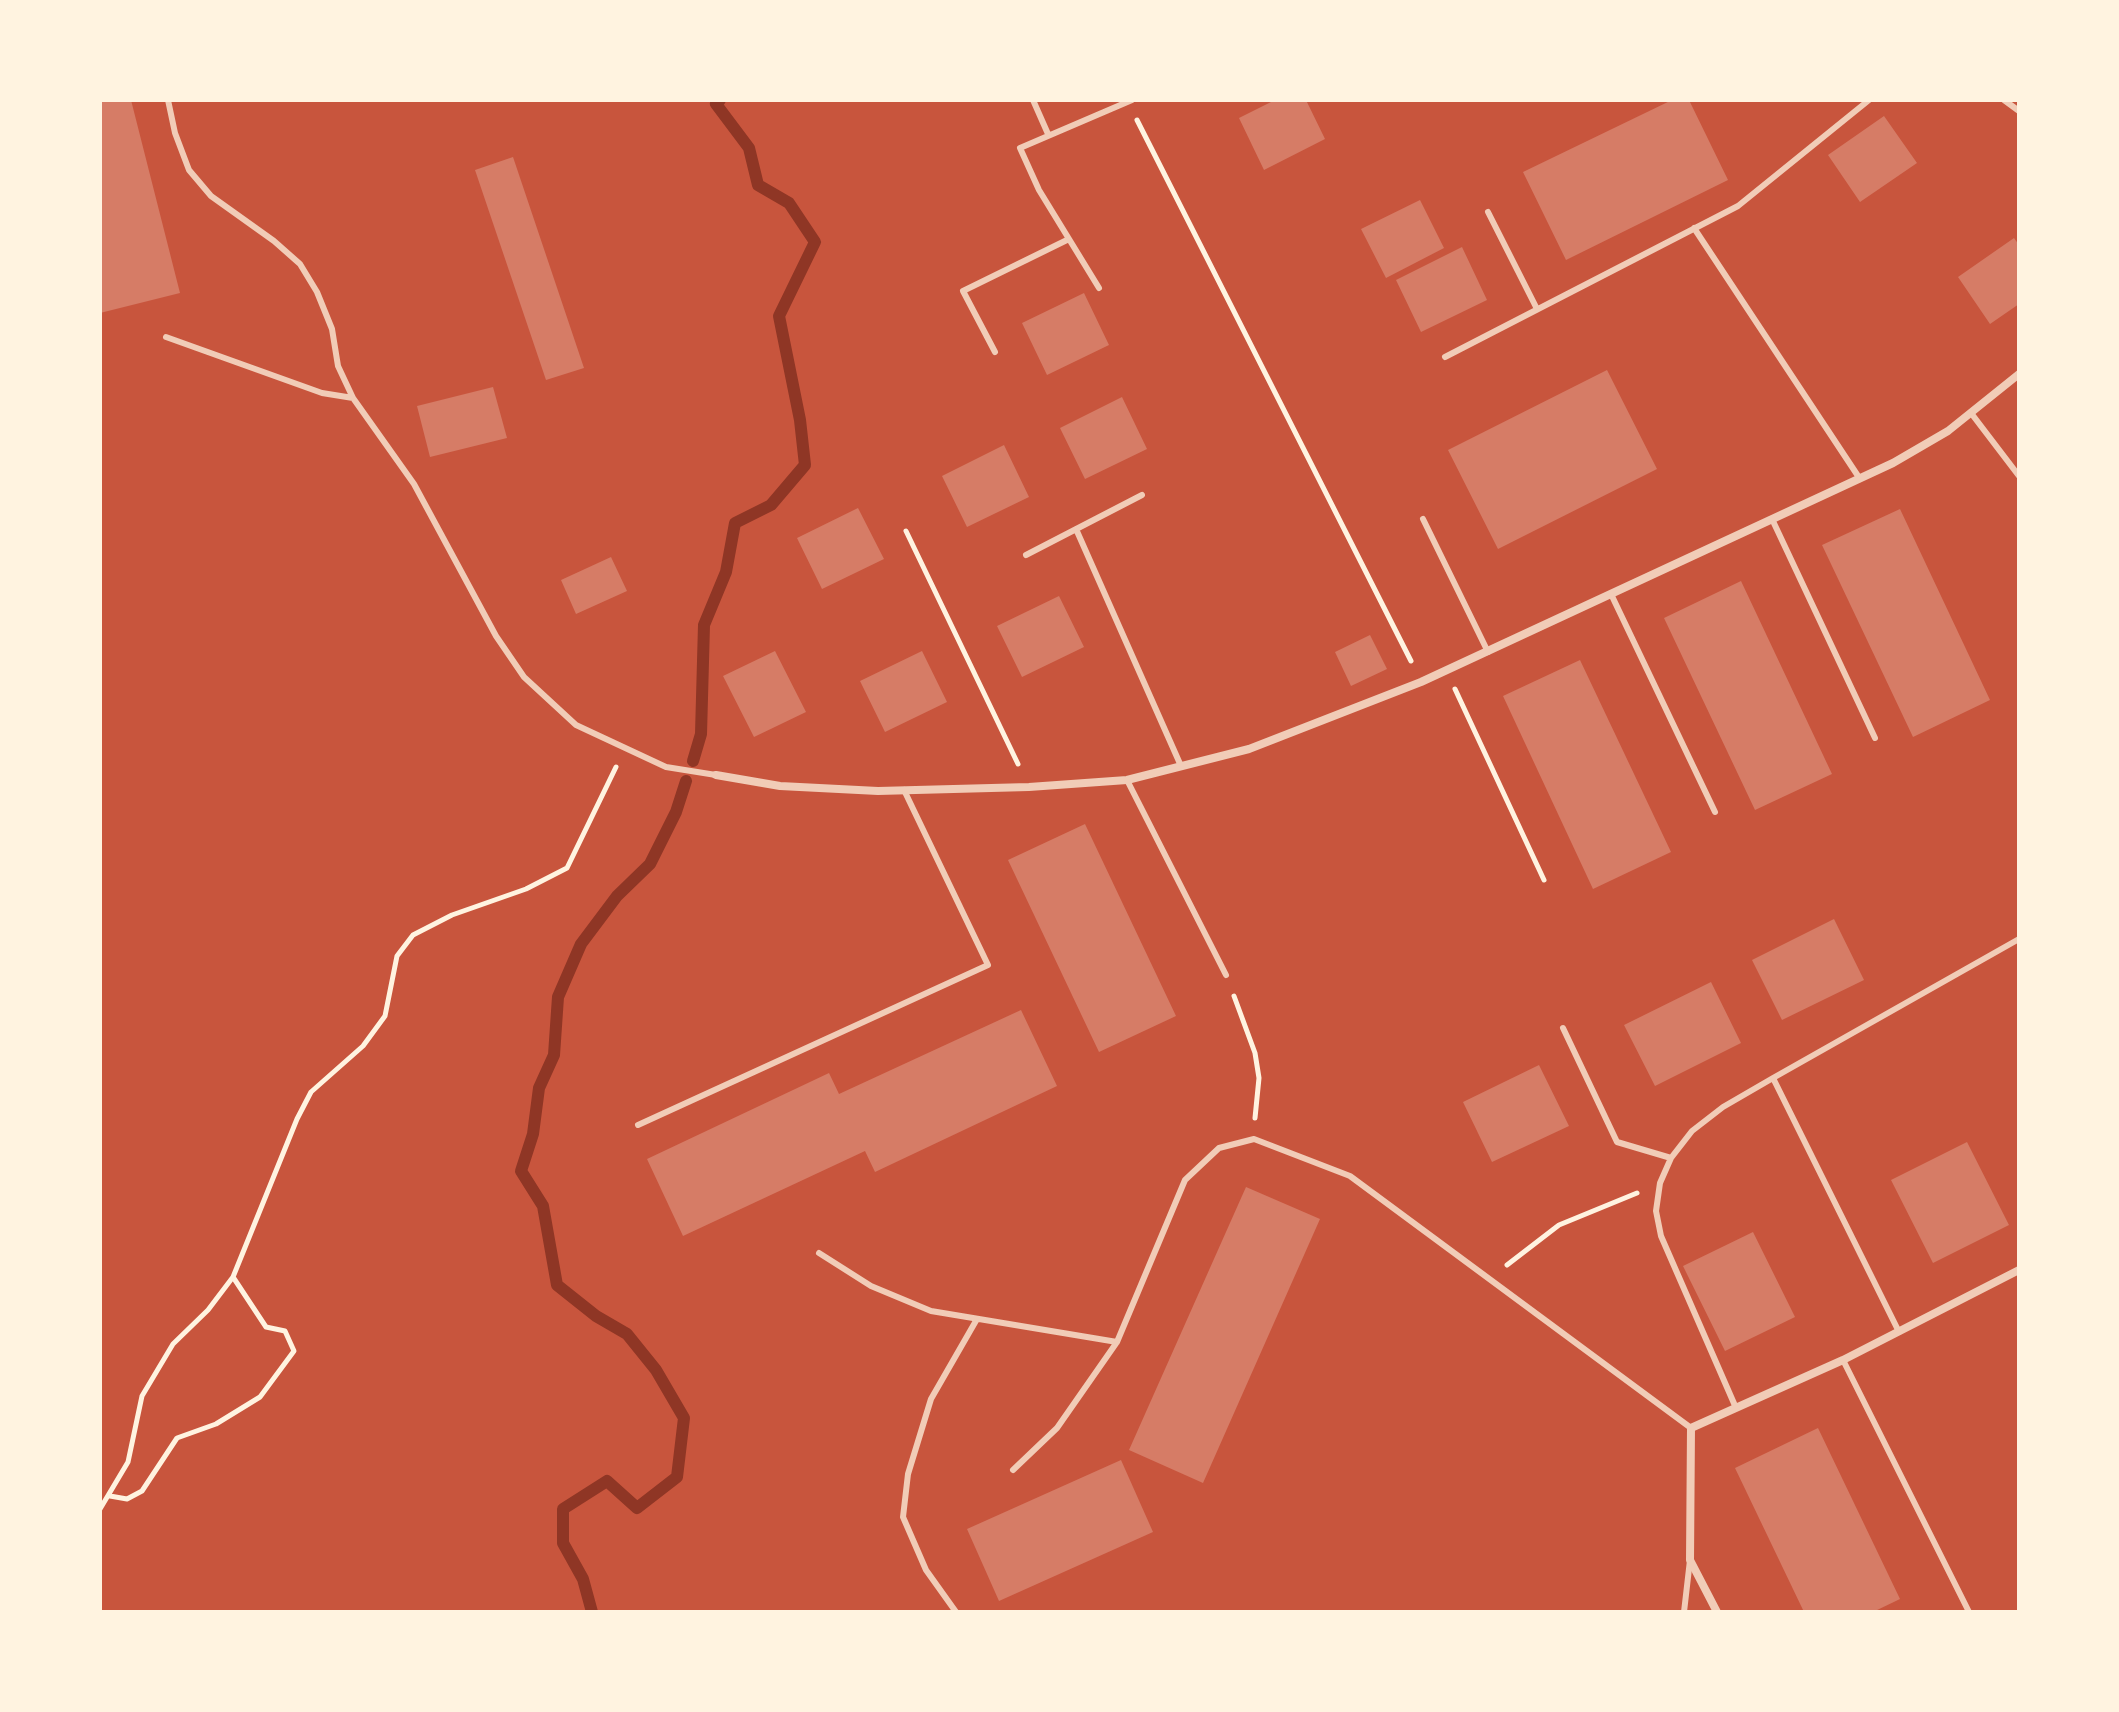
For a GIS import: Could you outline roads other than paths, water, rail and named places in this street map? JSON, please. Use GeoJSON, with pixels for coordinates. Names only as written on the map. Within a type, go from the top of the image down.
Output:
{"type":"FeatureCollection","features":[{"type":"Feature","properties":{"kind":"street"},"geometry":{"type":"LineString","coordinates":[[716,775],[780,786],[904,790],[1029,787],[1127,780],[1249,749],[1421,682],[1860,479],[1948,431],[2019,374]]}},
{"type":"Feature","properties":{"kind":"street"},"geometry":{"type":"LineString","coordinates":[[1717,1612],[1690,1560],[1691,1428],[1843,1360],[2019,1270]]}},
{"type":"Feature","properties":{"kind":"lane"},"geometry":{"type":"LineString","coordinates":[[168,100],[175,133],[189,170],[211,196],[300,264],[332,329],[338,366],[353,398],[414,484],[496,636],[524,677],[576,725],[666,767],[716,775]]}},
{"type":"Feature","properties":{"kind":"lane"},"geometry":{"type":"LineString","coordinates":[[1033,100],[1048,134]]}},
{"type":"Feature","properties":{"kind":"lane"},"geometry":{"type":"LineString","coordinates":[[1445,357],[1738,206],[1869,100]]}},
{"type":"Feature","properties":{"kind":"lane"},"geometry":{"type":"LineString","coordinates":[[2004,100],[2019,111]]}},
{"type":"Feature","properties":{"kind":"lane"},"geometry":{"type":"LineString","coordinates":[[1099,288],[1039,190],[1020,148],[1130,101]]}},
{"type":"Feature","properties":{"kind":"lane"},"geometry":{"type":"LineString","coordinates":[[1488,212],[1537,309]]}},
{"type":"Feature","properties":{"kind":"lane"},"geometry":{"type":"LineString","coordinates":[[1694,228],[1860,479]]}},
{"type":"Feature","properties":{"kind":"lane"},"geometry":{"type":"LineString","coordinates":[[995,352],[963,291],[1069,239]]}},
{"type":"Feature","properties":{"kind":"lane"},"geometry":{"type":"LineString","coordinates":[[166,337],[322,393],[353,398]]}},
{"type":"Feature","properties":{"kind":"lane"},"geometry":{"type":"LineString","coordinates":[[1971,413],[2019,476]]}},
{"type":"Feature","properties":{"kind":"lane"},"geometry":{"type":"LineString","coordinates":[[1026,555],[1142,495]]}},
{"type":"Feature","properties":{"kind":"lane"},"geometry":{"type":"LineString","coordinates":[[1423,519],[1488,652]]}},
{"type":"Feature","properties":{"kind":"lane"},"geometry":{"type":"LineString","coordinates":[[1772,519],[1875,738]]}},
{"type":"Feature","properties":{"kind":"lane"},"geometry":{"type":"LineString","coordinates":[[1076,529],[1181,766]]}},
{"type":"Feature","properties":{"kind":"lane"},"geometry":{"type":"LineString","coordinates":[[1611,594],[1715,812]]}},
{"type":"Feature","properties":{"kind":"lane"},"geometry":{"type":"LineString","coordinates":[[1127,780],[1226,975]]}},
{"type":"Feature","properties":{"kind":"lane"},"geometry":{"type":"LineString","coordinates":[[638,1125],[988,965],[904,790]]}},
{"type":"Feature","properties":{"kind":"lane"},"geometry":{"type":"LineString","coordinates":[[1736,1408],[1661,1236],[1656,1211],[1660,1183],[1671,1158],[1692,1131],[1723,1107],[2019,939]]}},
{"type":"Feature","properties":{"kind":"lane"},"geometry":{"type":"LineString","coordinates":[[1563,1028],[1617,1142],[1671,1158]]}},
{"type":"Feature","properties":{"kind":"lane"},"geometry":{"type":"LineString","coordinates":[[1773,1078],[1899,1332]]}},
{"type":"Feature","properties":{"kind":"lane"},"geometry":{"type":"LineString","coordinates":[[1013,1470],[1057,1428],[1117,1342],[1185,1180],[1219,1148],[1254,1139],[1350,1176],[1691,1428]]}},
{"type":"Feature","properties":{"kind":"lane"},"geometry":{"type":"LineString","coordinates":[[819,1253],[871,1286],[931,1311],[1117,1342]]}},
{"type":"Feature","properties":{"kind":"lane"},"geometry":{"type":"LineString","coordinates":[[956,1612],[926,1570],[903,1517],[908,1474],[931,1399],[977,1319]]}},
{"type":"Feature","properties":{"kind":"lane"},"geometry":{"type":"LineString","coordinates":[[1843,1360],[1969,1612]]}},
{"type":"Feature","properties":{"kind":"lane"},"geometry":{"type":"LineString","coordinates":[[1684,1612],[1690,1560]]}},
{"type":"Feature","properties":{"kind":"waterway"},"geometry":{"type":"LineString","coordinates":[[693,761],[701,734],[704,625],[726,572],[735,523],[771,505],[805,465],[800,420],[779,316],[815,242],[789,203],[758,185],[749,148],[716,104],[720,100]]}},
{"type":"Feature","properties":{"kind":"waterway"},"geometry":{"type":"LineString","coordinates":[[592,1612],[583,1579],[563,1543],[563,1509],[607,1481],[637,1508],[677,1477],[684,1418],[656,1370],[627,1334],[596,1316],[557,1285],[543,1206],[521,1171],[533,1134],[539,1088],[554,1055],[558,997],[581,944],[617,896],[650,864],[676,812],[686,781]]}}]}
